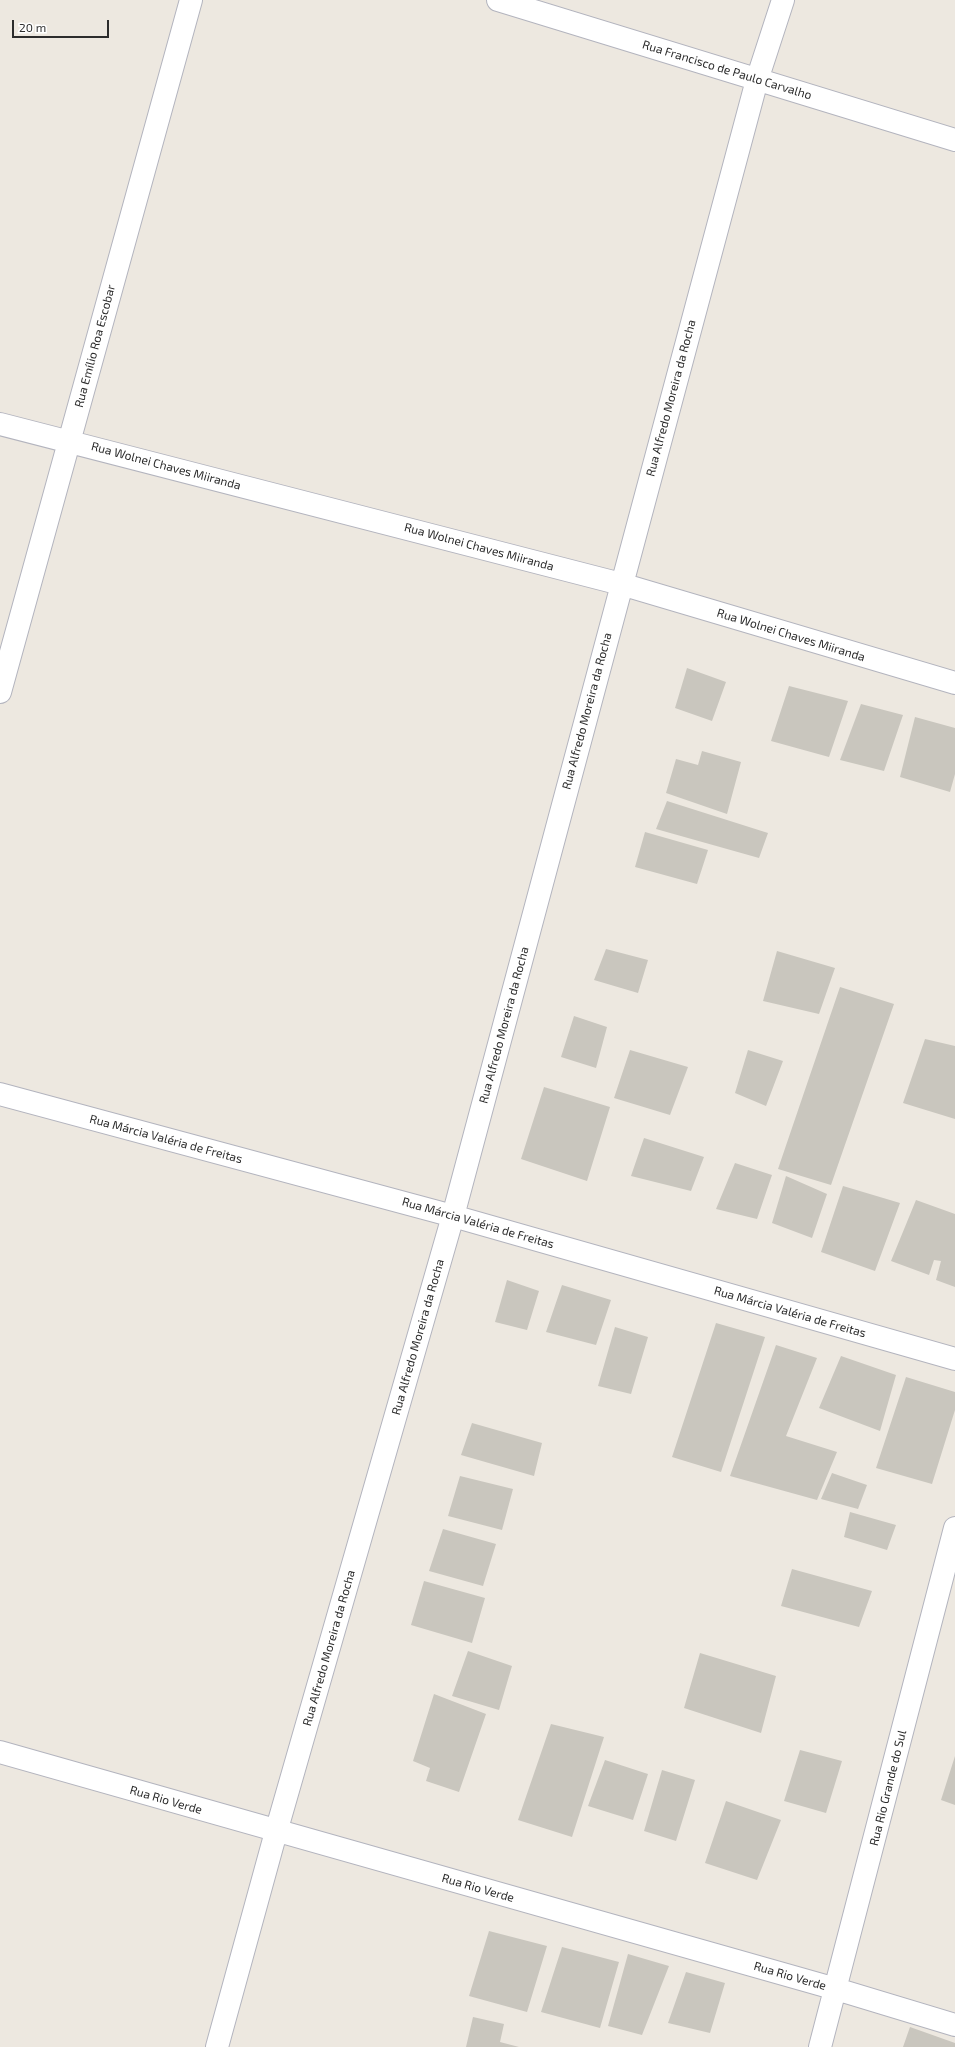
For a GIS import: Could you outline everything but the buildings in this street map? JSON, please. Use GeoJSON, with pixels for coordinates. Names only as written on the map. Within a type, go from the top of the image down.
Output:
{"type":"FeatureCollection","features":[{"type":"Feature","properties":{"kind":"street","name":"Rua Emílio Roa Escobar"},"geometry":{"type":"LineString","coordinates":[[0,692],[191,0]]}},
{"type":"Feature","properties":{"kind":"street","name":"Rua Francisco de Paulo Carvalho"},"geometry":{"type":"LineString","coordinates":[[498,0],[955,140]]}},
{"type":"Feature","properties":{"kind":"street","name":"Rua Alfredo Moreira da Rocha"},"geometry":{"type":"LineString","coordinates":[[217,2047],[276,1832],[453,1216],[757,80],[783,0]]}},
{"type":"Feature","properties":{"kind":"street","name":"Rua Wolnei Chaves Miiranda"},"geometry":{"type":"LineString","coordinates":[[0,424],[69,440],[621,584],[955,683]]}},
{"type":"Feature","properties":{"kind":"street","name":"Rua Márcia Valéria de Freitas"},"geometry":{"type":"LineString","coordinates":[[0,1094],[453,1216],[955,1359]]}},
{"type":"Feature","properties":{"kind":"street","name":"Rua Rio Grande do Sul"},"geometry":{"type":"LineString","coordinates":[[820,2047],[955,1528]]}},
{"type":"Feature","properties":{"kind":"street","name":"Rua Rio Verde"},"geometry":{"type":"LineString","coordinates":[[0,1752],[276,1832],[836,1989],[955,2025]]}}]}
